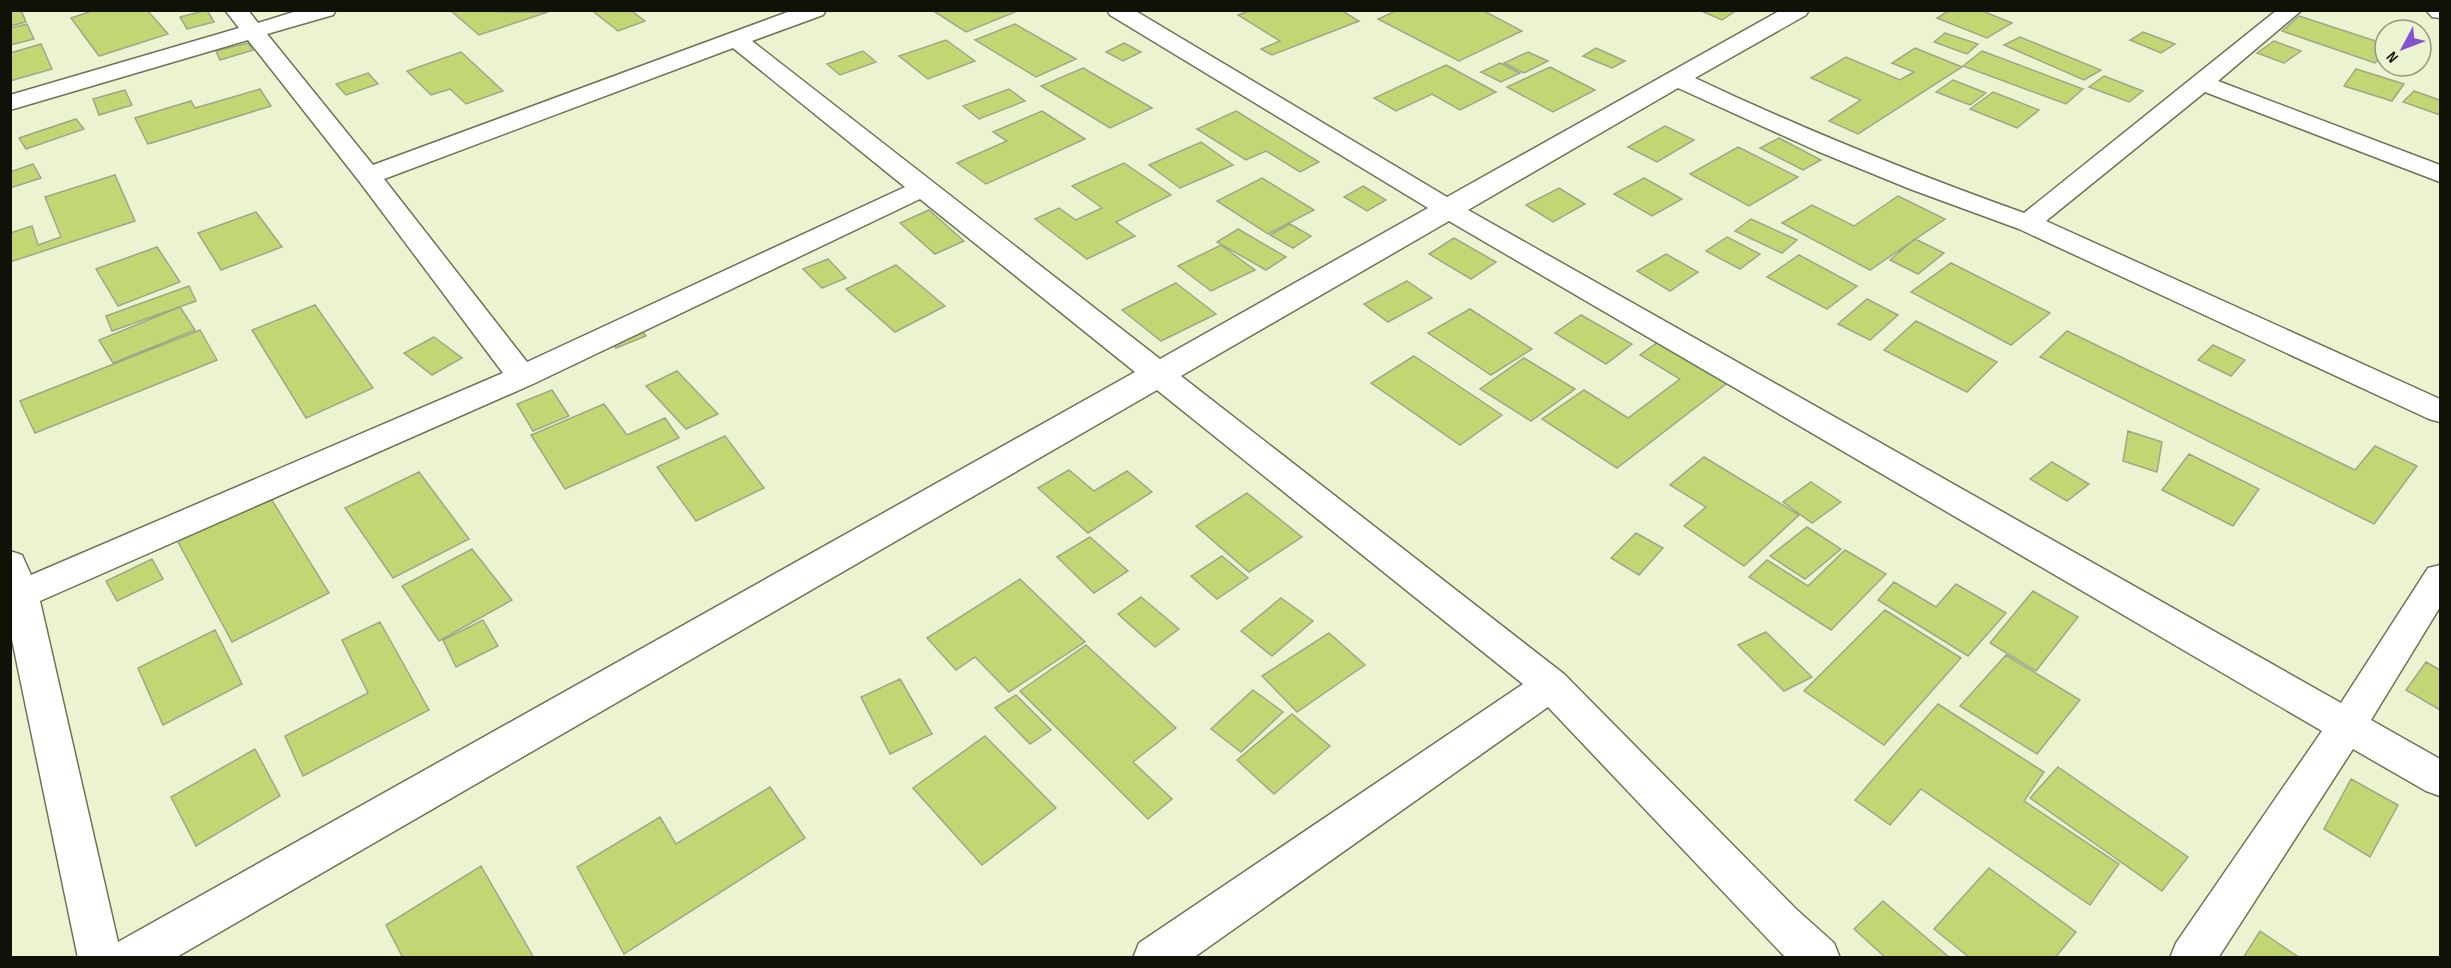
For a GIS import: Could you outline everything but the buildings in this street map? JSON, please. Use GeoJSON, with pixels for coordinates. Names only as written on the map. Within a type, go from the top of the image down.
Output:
{"type":"FeatureCollection","features":[{"type":"Feature","properties":{"kind":"street"},"geometry":{"type":"LineString","coordinates":[[236,10],[368,176],[522,377]]}},
{"type":"Feature","properties":{"kind":"street"},"geometry":{"type":"LineString","coordinates":[[10,103],[325,10]]}},
{"type":"Feature","properties":{"kind":"street"},"geometry":{"type":"LineString","coordinates":[[368,176],[815,10]]}},
{"type":"Feature","properties":{"kind":"street"},"geometry":{"type":"LineString","coordinates":[[1118,10],[1448,209],[2440,779]]}},
{"type":"Feature","properties":{"kind":"street"},"geometry":{"type":"LineString","coordinates":[[132,957],[1798,10]]}},
{"type":"Feature","properties":{"kind":"street"},"geometry":{"type":"LineString","coordinates":[[2028,224],[2291,10]]}},
{"type":"Feature","properties":{"kind":"street"},"geometry":{"type":"LineString","coordinates":[[735,39],[1551,685],[1781,924],[1818,957]]}},
{"type":"Feature","properties":{"kind":"street"},"geometry":{"type":"LineString","coordinates":[[1678,79],[1746,112],[1826,146],[1919,184],[2028,224],[2440,411]]}},
{"type":"Feature","properties":{"kind":"street"},"geometry":{"type":"LineString","coordinates":[[2204,83],[2440,174]]}},
{"type":"Feature","properties":{"kind":"street"},"geometry":{"type":"LineString","coordinates":[[100,957],[14,586],[522,377],[923,188]]}},
{"type":"Feature","properties":{"kind":"street"},"geometry":{"type":"LineString","coordinates":[[2192,957],[2347,726],[2440,578]]}},
{"type":"Feature","properties":{"kind":"street"},"geometry":{"type":"LineString","coordinates":[[1155,957],[1551,685]]}}]}
